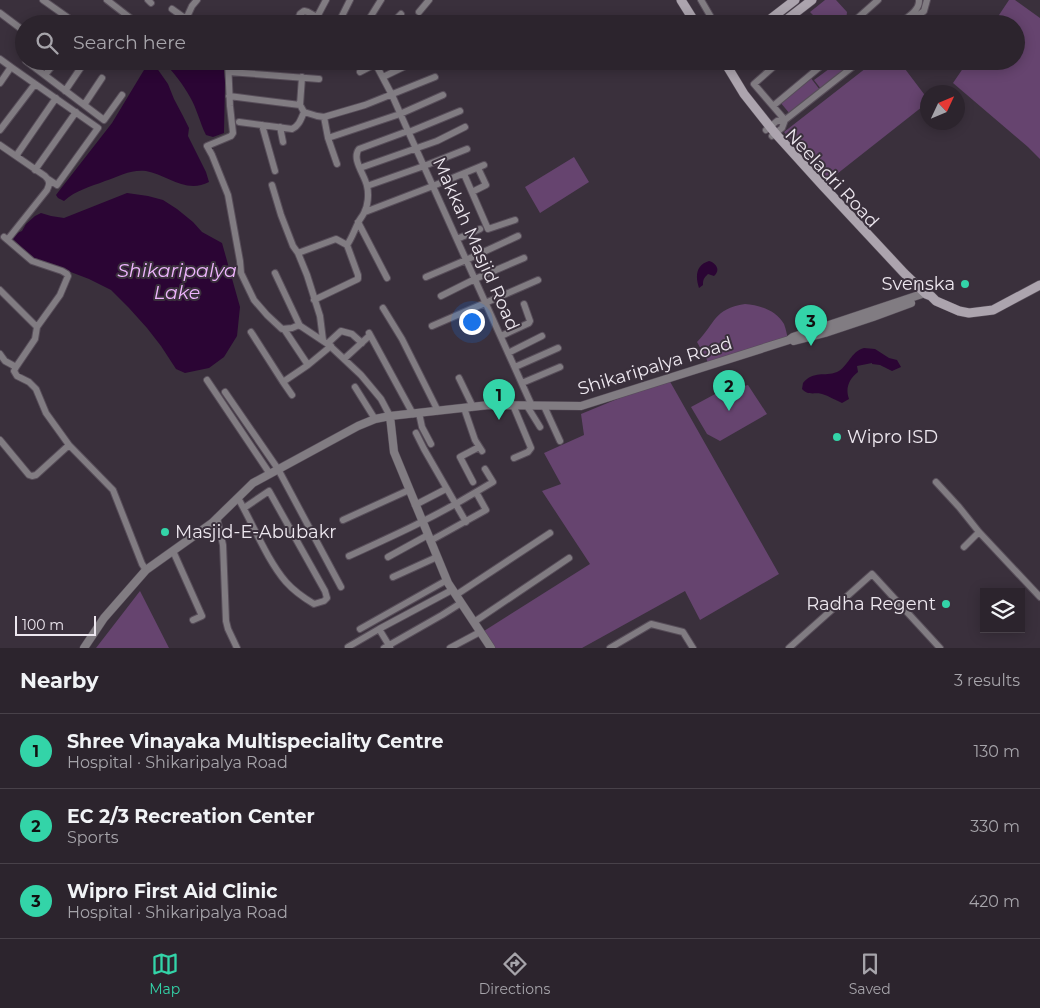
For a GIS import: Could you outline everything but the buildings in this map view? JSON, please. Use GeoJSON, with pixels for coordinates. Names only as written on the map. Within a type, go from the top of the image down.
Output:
{"type":"FeatureCollection","features":[{"type":"Feature","properties":{"kind":"main road"},"geometry":{"type":"LineString","coordinates":[[681,0],[690,15]]}},
{"type":"Feature","properties":{"kind":"main road"},"geometry":{"type":"LineString","coordinates":[[688,0],[697,15]]}},
{"type":"Feature","properties":{"kind":"main road"},"geometry":{"type":"LineString","coordinates":[[776,15],[795,0]]}},
{"type":"Feature","properties":{"kind":"main road"},"geometry":{"type":"LineString","coordinates":[[793,15],[812,0]]}},
{"type":"Feature","properties":{"kind":"main road","name":"Neeladri Road"},"geometry":{"type":"LineString","coordinates":[[729,70],[771,131],[924,295],[931,296],[936,301],[959,310],[970,312],[993,310],[1040,285]]}},
{"type":"Feature","properties":{"kind":"street"},"geometry":{"type":"LineString","coordinates":[[43,0],[64,15]]}},
{"type":"Feature","properties":{"kind":"street"},"geometry":{"type":"LineString","coordinates":[[107,0],[126,15]]}},
{"type":"Feature","properties":{"kind":"street"},"geometry":{"type":"LineString","coordinates":[[188,15],[197,0]]}},
{"type":"Feature","properties":{"kind":"street"},"geometry":{"type":"LineString","coordinates":[[318,15],[326,0]]}},
{"type":"Feature","properties":{"kind":"street"},"geometry":{"type":"LineString","coordinates":[[342,15],[350,0]]}},
{"type":"Feature","properties":{"kind":"street"},"geometry":{"type":"LineString","coordinates":[[372,15],[381,0]]}},
{"type":"Feature","properties":{"kind":"street"},"geometry":{"type":"LineString","coordinates":[[418,12],[429,0]]}},
{"type":"Feature","properties":{"kind":"street"},"geometry":{"type":"LineString","coordinates":[[701,0],[710,15]]}},
{"type":"Feature","properties":{"kind":"street"},"geometry":{"type":"LineString","coordinates":[[861,15],[878,0]]}},
{"type":"Feature","properties":{"kind":"street"},"geometry":{"type":"LineString","coordinates":[[910,15],[920,4],[919,0]]}},
{"type":"Feature","properties":{"kind":"street"},"geometry":{"type":"LineString","coordinates":[[919,15],[924,11],[927,3]]}},
{"type":"Feature","properties":{"kind":"street"},"geometry":{"type":"LineString","coordinates":[[172,9],[180,15]]}},
{"type":"Feature","properties":{"kind":"street"},"geometry":{"type":"LineString","coordinates":[[300,15],[304,11],[313,15]]}},
{"type":"Feature","properties":{"kind":"street"},"geometry":{"type":"LineString","coordinates":[[0,13],[15,24]]}},
{"type":"Feature","properties":{"kind":"street"},"geometry":{"type":"LineString","coordinates":[[0,59],[14,69],[0,83]]}},
{"type":"Feature","properties":{"kind":"street"},"geometry":{"type":"LineString","coordinates":[[15,70],[98,128]]}},
{"type":"Feature","properties":{"kind":"street"},"geometry":{"type":"LineString","coordinates":[[37,70],[104,120]]}},
{"type":"Feature","properties":{"kind":"street"},"geometry":{"type":"LineString","coordinates":[[45,76],[49,70]]}},
{"type":"Feature","properties":{"kind":"street"},"geometry":{"type":"LineString","coordinates":[[65,91],[80,70]]}},
{"type":"Feature","properties":{"kind":"street","name":"Makkah Masjid Road"},"geometry":{"type":"LineString","coordinates":[[380,70],[501,336],[540,427]]}},
{"type":"Feature","properties":{"kind":"street"},"geometry":{"type":"LineString","coordinates":[[383,78],[399,70]]}},
{"type":"Feature","properties":{"kind":"street"},"geometry":{"type":"LineString","coordinates":[[770,70],[754,84],[785,120]]}},
{"type":"Feature","properties":{"kind":"street"},"geometry":{"type":"LineString","coordinates":[[773,106],[817,70]]}},
{"type":"Feature","properties":{"kind":"street"},"geometry":{"type":"LineString","coordinates":[[771,131],[777,121],[785,120],[849,70]]}},
{"type":"Feature","properties":{"kind":"street"},"geometry":{"type":"LineString","coordinates":[[308,366],[284,329],[267,315],[254,300],[241,273],[228,195],[207,146],[231,136],[233,133],[229,96],[229,72],[319,79]]}},
{"type":"Feature","properties":{"kind":"street"},"geometry":{"type":"LineString","coordinates":[[302,77],[300,106],[304,112],[324,117],[365,105],[435,76]]}},
{"type":"Feature","properties":{"kind":"street"},"geometry":{"type":"LineString","coordinates":[[84,105],[102,78]]}},
{"type":"Feature","properties":{"kind":"street"},"geometry":{"type":"LineString","coordinates":[[0,130],[34,84]]}},
{"type":"Feature","properties":{"kind":"street"},"geometry":{"type":"LineString","coordinates":[[0,145],[57,185],[122,95]]}},
{"type":"Feature","properties":{"kind":"street"},"geometry":{"type":"LineString","coordinates":[[328,138],[400,114],[443,95]]}},
{"type":"Feature","properties":{"kind":"street"},"geometry":{"type":"LineString","coordinates":[[229,96],[300,106]]}},
{"type":"Feature","properties":{"kind":"street"},"geometry":{"type":"LineString","coordinates":[[16,156],[56,98]]}},
{"type":"Feature","properties":{"kind":"street"},"geometry":{"type":"LineString","coordinates":[[347,245],[365,212],[368,197],[367,186],[356,152],[359,149],[460,111]]}},
{"type":"Feature","properties":{"kind":"street"},"geometry":{"type":"LineString","coordinates":[[36,170],[76,112]]}},
{"type":"Feature","properties":{"kind":"street"},"geometry":{"type":"LineString","coordinates":[[239,122],[292,129],[299,122],[304,112]]}},
{"type":"Feature","properties":{"kind":"street"},"geometry":{"type":"LineString","coordinates":[[324,117],[328,138],[337,164]]}},
{"type":"Feature","properties":{"kind":"street"},"geometry":{"type":"LineString","coordinates":[[262,125],[275,171]]}},
{"type":"Feature","properties":{"kind":"street"},"geometry":{"type":"LineString","coordinates":[[280,127],[283,142]]}},
{"type":"Feature","properties":{"kind":"street"},"geometry":{"type":"LineString","coordinates":[[360,168],[437,141],[465,127]]}},
{"type":"Feature","properties":{"kind":"street"},"geometry":{"type":"LineString","coordinates":[[367,186],[467,149]]}},
{"type":"Feature","properties":{"kind":"street"},"geometry":{"type":"LineString","coordinates":[[365,212],[481,167],[486,185],[472,192]]}},
{"type":"Feature","properties":{"kind":"street"},"geometry":{"type":"LineString","coordinates":[[464,174],[488,229],[515,220]]}},
{"type":"Feature","properties":{"kind":"street"},"geometry":{"type":"LineString","coordinates":[[48,179],[47,190],[3,238],[32,261],[62,271],[68,276],[60,295],[37,327],[35,339],[14,373],[29,382],[36,390],[46,413],[69,446],[113,490],[146,570]]}},
{"type":"Feature","properties":{"kind":"street"},"geometry":{"type":"LineString","coordinates":[[272,185],[293,246],[307,275],[327,343]]}},
{"type":"Feature","properties":{"kind":"street"},"geometry":{"type":"LineString","coordinates":[[358,222],[387,278]]}},
{"type":"Feature","properties":{"kind":"street"},"geometry":{"type":"LineString","coordinates":[[457,239],[480,230]]}},
{"type":"Feature","properties":{"kind":"street"},"geometry":{"type":"LineString","coordinates":[[426,277],[518,236]]}},
{"type":"Feature","properties":{"kind":"street"},"geometry":{"type":"LineString","coordinates":[[298,253],[336,239],[347,245],[358,275],[358,279],[314,300]]}},
{"type":"Feature","properties":{"kind":"street"},"geometry":{"type":"LineString","coordinates":[[441,296],[524,258]]}},
{"type":"Feature","properties":{"kind":"street"},"geometry":{"type":"LineString","coordinates":[[275,273],[300,326],[327,343],[372,387],[381,399],[390,416],[394,452],[447,580],[491,648]]}},
{"type":"Feature","properties":{"kind":"street"},"geometry":{"type":"LineString","coordinates":[[432,326],[538,280]]}},
{"type":"Feature","properties":{"kind":"street"},"geometry":{"type":"LineString","coordinates":[[0,290],[37,327]]}},
{"type":"Feature","properties":{"kind":"street","name":"Shikaripalya Road"},"geometry":{"type":"LineString","coordinates":[[84,648],[104,618],[146,570],[212,523],[253,483],[358,426],[390,416],[489,405],[581,406],[790,340],[793,337],[924,295]]}},
{"type":"Feature","properties":{"kind":"street"},"geometry":{"type":"LineString","coordinates":[[501,336],[529,323],[524,304]]}},
{"type":"Feature","properties":{"kind":"street"},"geometry":{"type":"LineString","coordinates":[[382,308],[402,339],[438,411]]}},
{"type":"Feature","properties":{"kind":"street"},"geometry":{"type":"LineString","coordinates":[[284,329],[300,326]]}},
{"type":"Feature","properties":{"kind":"street"},"geometry":{"type":"LineString","coordinates":[[283,382],[308,366],[327,343],[342,331],[352,334],[362,343]]}},
{"type":"Feature","properties":{"kind":"street"},"geometry":{"type":"LineString","coordinates":[[251,332],[292,395]]}},
{"type":"Feature","properties":{"kind":"street"},"geometry":{"type":"LineString","coordinates":[[344,359],[369,335],[416,414],[431,444]]}},
{"type":"Feature","properties":{"kind":"street"},"geometry":{"type":"LineString","coordinates":[[508,353],[542,336]]}},
{"type":"Feature","properties":{"kind":"street"},"geometry":{"type":"LineString","coordinates":[[514,366],[558,348]]}},
{"type":"Feature","properties":{"kind":"street"},"geometry":{"type":"LineString","coordinates":[[0,354],[5,360],[16,367]]}},
{"type":"Feature","properties":{"kind":"street"},"geometry":{"type":"LineString","coordinates":[[522,383],[560,367]]}},
{"type":"Feature","properties":{"kind":"street"},"geometry":{"type":"LineString","coordinates":[[459,378],[474,407]]}},
{"type":"Feature","properties":{"kind":"street"},"geometry":{"type":"LineString","coordinates":[[206,380],[270,474]]}},
{"type":"Feature","properties":{"kind":"street"},"geometry":{"type":"LineString","coordinates":[[355,387],[374,420]]}},
{"type":"Feature","properties":{"kind":"street"},"geometry":{"type":"LineString","coordinates":[[225,392],[278,470],[341,587]]}},
{"type":"Feature","properties":{"kind":"street"},"geometry":{"type":"LineString","coordinates":[[513,405],[531,448],[528,452],[514,458]]}},
{"type":"Feature","properties":{"kind":"street"},"geometry":{"type":"LineString","coordinates":[[544,406],[560,441]]}},
{"type":"Feature","properties":{"kind":"street"},"geometry":{"type":"LineString","coordinates":[[464,408],[480,449],[460,457],[474,482]]}},
{"type":"Feature","properties":{"kind":"street"},"geometry":{"type":"LineString","coordinates":[[416,433],[466,522]]}},
{"type":"Feature","properties":{"kind":"street"},"geometry":{"type":"LineString","coordinates":[[0,440],[32,476],[36,475],[69,446]]}},
{"type":"Feature","properties":{"kind":"street"},"geometry":{"type":"LineString","coordinates":[[349,556],[423,522],[493,482],[485,469]]}},
{"type":"Feature","properties":{"kind":"street"},"geometry":{"type":"LineString","coordinates":[[936,482],[979,532],[1037,589],[1040,597]]}},
{"type":"Feature","properties":{"kind":"street"},"geometry":{"type":"LineString","coordinates":[[246,490],[253,502]]}},
{"type":"Feature","properties":{"kind":"street"},"geometry":{"type":"LineString","coordinates":[[343,520],[409,490]]}},
{"type":"Feature","properties":{"kind":"street"},"geometry":{"type":"LineString","coordinates":[[415,505],[444,490]]}},
{"type":"Feature","properties":{"kind":"street"},"geometry":{"type":"LineString","coordinates":[[238,498],[276,569],[287,583],[314,604],[324,601],[327,598],[325,590],[268,491],[244,508]]}},
{"type":"Feature","properties":{"kind":"street"},"geometry":{"type":"LineString","coordinates":[[388,556],[466,522],[486,510],[476,492]]}},
{"type":"Feature","properties":{"kind":"street"},"geometry":{"type":"LineString","coordinates":[[217,518],[223,545],[226,621],[237,648]]}},
{"type":"Feature","properties":{"kind":"street"},"geometry":{"type":"LineString","coordinates":[[964,547],[979,532]]}},
{"type":"Feature","properties":{"kind":"street"},"geometry":{"type":"LineString","coordinates":[[348,647],[379,629],[454,593],[550,533]]}},
{"type":"Feature","properties":{"kind":"street"},"geometry":{"type":"LineString","coordinates":[[173,551],[202,616],[193,620]]}},
{"type":"Feature","properties":{"kind":"street"},"geometry":{"type":"LineString","coordinates":[[393,577],[437,557]]}},
{"type":"Feature","properties":{"kind":"street"},"geometry":{"type":"LineString","coordinates":[[474,622],[569,558]]}},
{"type":"Feature","properties":{"kind":"street"},"geometry":{"type":"LineString","coordinates":[[789,648],[872,574],[940,648]]}},
{"type":"Feature","properties":{"kind":"street"},"geometry":{"type":"LineString","coordinates":[[360,628],[447,580]]}},
{"type":"Feature","properties":{"kind":"street"},"geometry":{"type":"LineString","coordinates":[[379,629],[388,647],[461,603]]}},
{"type":"Feature","properties":{"kind":"street"},"geometry":{"type":"LineString","coordinates":[[610,648],[651,624],[683,632],[693,648]]}},
{"type":"Feature","properties":{"kind":"street"},"geometry":{"type":"LineString","coordinates":[[450,648],[480,632]]}},
{"type":"Feature","properties":{"kind":"shaded area"},"geometry":{"type":"Polygon","coordinates":[[[825,0],[836,0],[847,12],[847,15],[813,15],[810,12],[825,0]]]}},
{"type":"Feature","properties":{"kind":"shaded area"},"geometry":{"type":"Polygon","coordinates":[[[1009,0],[1015,0],[1040,18],[1040,159],[965,93],[965,85],[955,85],[953,83],[962,70],[1025,70],[1025,15],[999,15],[1009,0]]]}},
{"type":"Feature","properties":{"kind":"shaded area"},"geometry":{"type":"Polygon","coordinates":[[[828,70],[845,70],[821,89],[814,80],[828,70]]]}},
{"type":"Feature","properties":{"kind":"shaded area"},"geometry":{"type":"Polygon","coordinates":[[[863,70],[906,70],[920,89],[920,109],[828,181],[784,132],[863,70]]]}},
{"type":"Feature","properties":{"kind":"shaded area"},"geometry":{"type":"Polygon","coordinates":[[[810,77],[820,90],[790,114],[780,102],[810,77]]]}},
{"type":"Feature","properties":{"kind":"shaded area"},"geometry":{"type":"Polygon","coordinates":[[[574,157],[589,182],[540,213],[525,187],[574,157]]]}},
{"type":"Feature","properties":{"kind":"shaded area"},"geometry":{"type":"Polygon","coordinates":[[[745,304],[761,307],[781,319],[788,340],[708,366],[707,360],[697,342],[721,313],[735,306],[745,304]]]}},
{"type":"Feature","properties":{"kind":"shaded area"},"geometry":{"type":"Polygon","coordinates":[[[668,378],[779,574],[700,620],[685,591],[582,648],[495,648],[484,631],[590,564],[542,491],[561,484],[544,453],[584,435],[581,414],[668,378]]]}},
{"type":"Feature","properties":{"kind":"shaded area"},"geometry":{"type":"Polygon","coordinates":[[[748,385],[767,414],[720,441],[707,434],[691,407],[717,393],[748,385]]]}},
{"type":"Feature","properties":{"kind":"shaded area"},"geometry":{"type":"Polygon","coordinates":[[[140,591],[169,648],[96,648],[140,591]]]}},
{"type":"Feature","properties":{"kind":"water"},"geometry":{"type":"Polygon","coordinates":[[[144,70],[158,70],[168,84],[189,128],[188,136],[209,182],[201,185],[184,185],[154,173],[136,171],[83,189],[64,201],[58,198],[56,195],[112,123],[144,70]]]}},
{"type":"Feature","properties":{"kind":"water"},"geometry":{"type":"Polygon","coordinates":[[[171,70],[224,70],[224,133],[213,137],[206,135],[195,106],[171,70]]]}},
{"type":"Feature","properties":{"kind":"water","name":"Shikaripalya Lake"},"geometry":{"type":"Polygon","coordinates":[[[127,193],[163,200],[193,222],[202,232],[222,243],[240,307],[237,336],[224,357],[209,368],[185,373],[176,369],[147,328],[111,290],[89,279],[34,258],[10,236],[22,231],[26,224],[41,213],[64,218],[127,193]]]}},
{"type":"Feature","properties":{"kind":"water"},"geometry":{"type":"Polygon","coordinates":[[[709,261],[716,265],[716,274],[714,276],[708,274],[704,279],[703,285],[699,288],[697,279],[699,268],[709,261]]]}},
{"type":"Feature","properties":{"kind":"water"},"geometry":{"type":"Polygon","coordinates":[[[864,348],[875,349],[889,358],[897,360],[901,367],[892,371],[872,363],[857,366],[858,372],[850,381],[848,387],[849,399],[842,403],[825,395],[809,393],[802,389],[803,383],[811,376],[841,370],[856,352],[864,348]]]}},
{"type":"Feature","properties":{"kind":"place","name":"Svenska"},"geometry":{"type":"Point","coordinates":[965,284]}},
{"type":"Feature","properties":{"kind":"place","name":"Wipro First Aid Clinic"},"geometry":{"type":"Point","coordinates":[811,346]}},
{"type":"Feature","properties":{"kind":"place","name":"EC 2/3 Recreation Center"},"geometry":{"type":"Point","coordinates":[729,411]}},
{"type":"Feature","properties":{"kind":"place","name":"Shree Vinayaka Multispeciality Centre"},"geometry":{"type":"Point","coordinates":[499,420]}},
{"type":"Feature","properties":{"kind":"place","name":"Wipro ISD"},"geometry":{"type":"Point","coordinates":[837,437]}},
{"type":"Feature","properties":{"kind":"place","name":"Masjid-E-Abubakr"},"geometry":{"type":"Point","coordinates":[165,532]}},
{"type":"Feature","properties":{"kind":"place","name":"Radha Regent"},"geometry":{"type":"Point","coordinates":[946,604]}}]}
